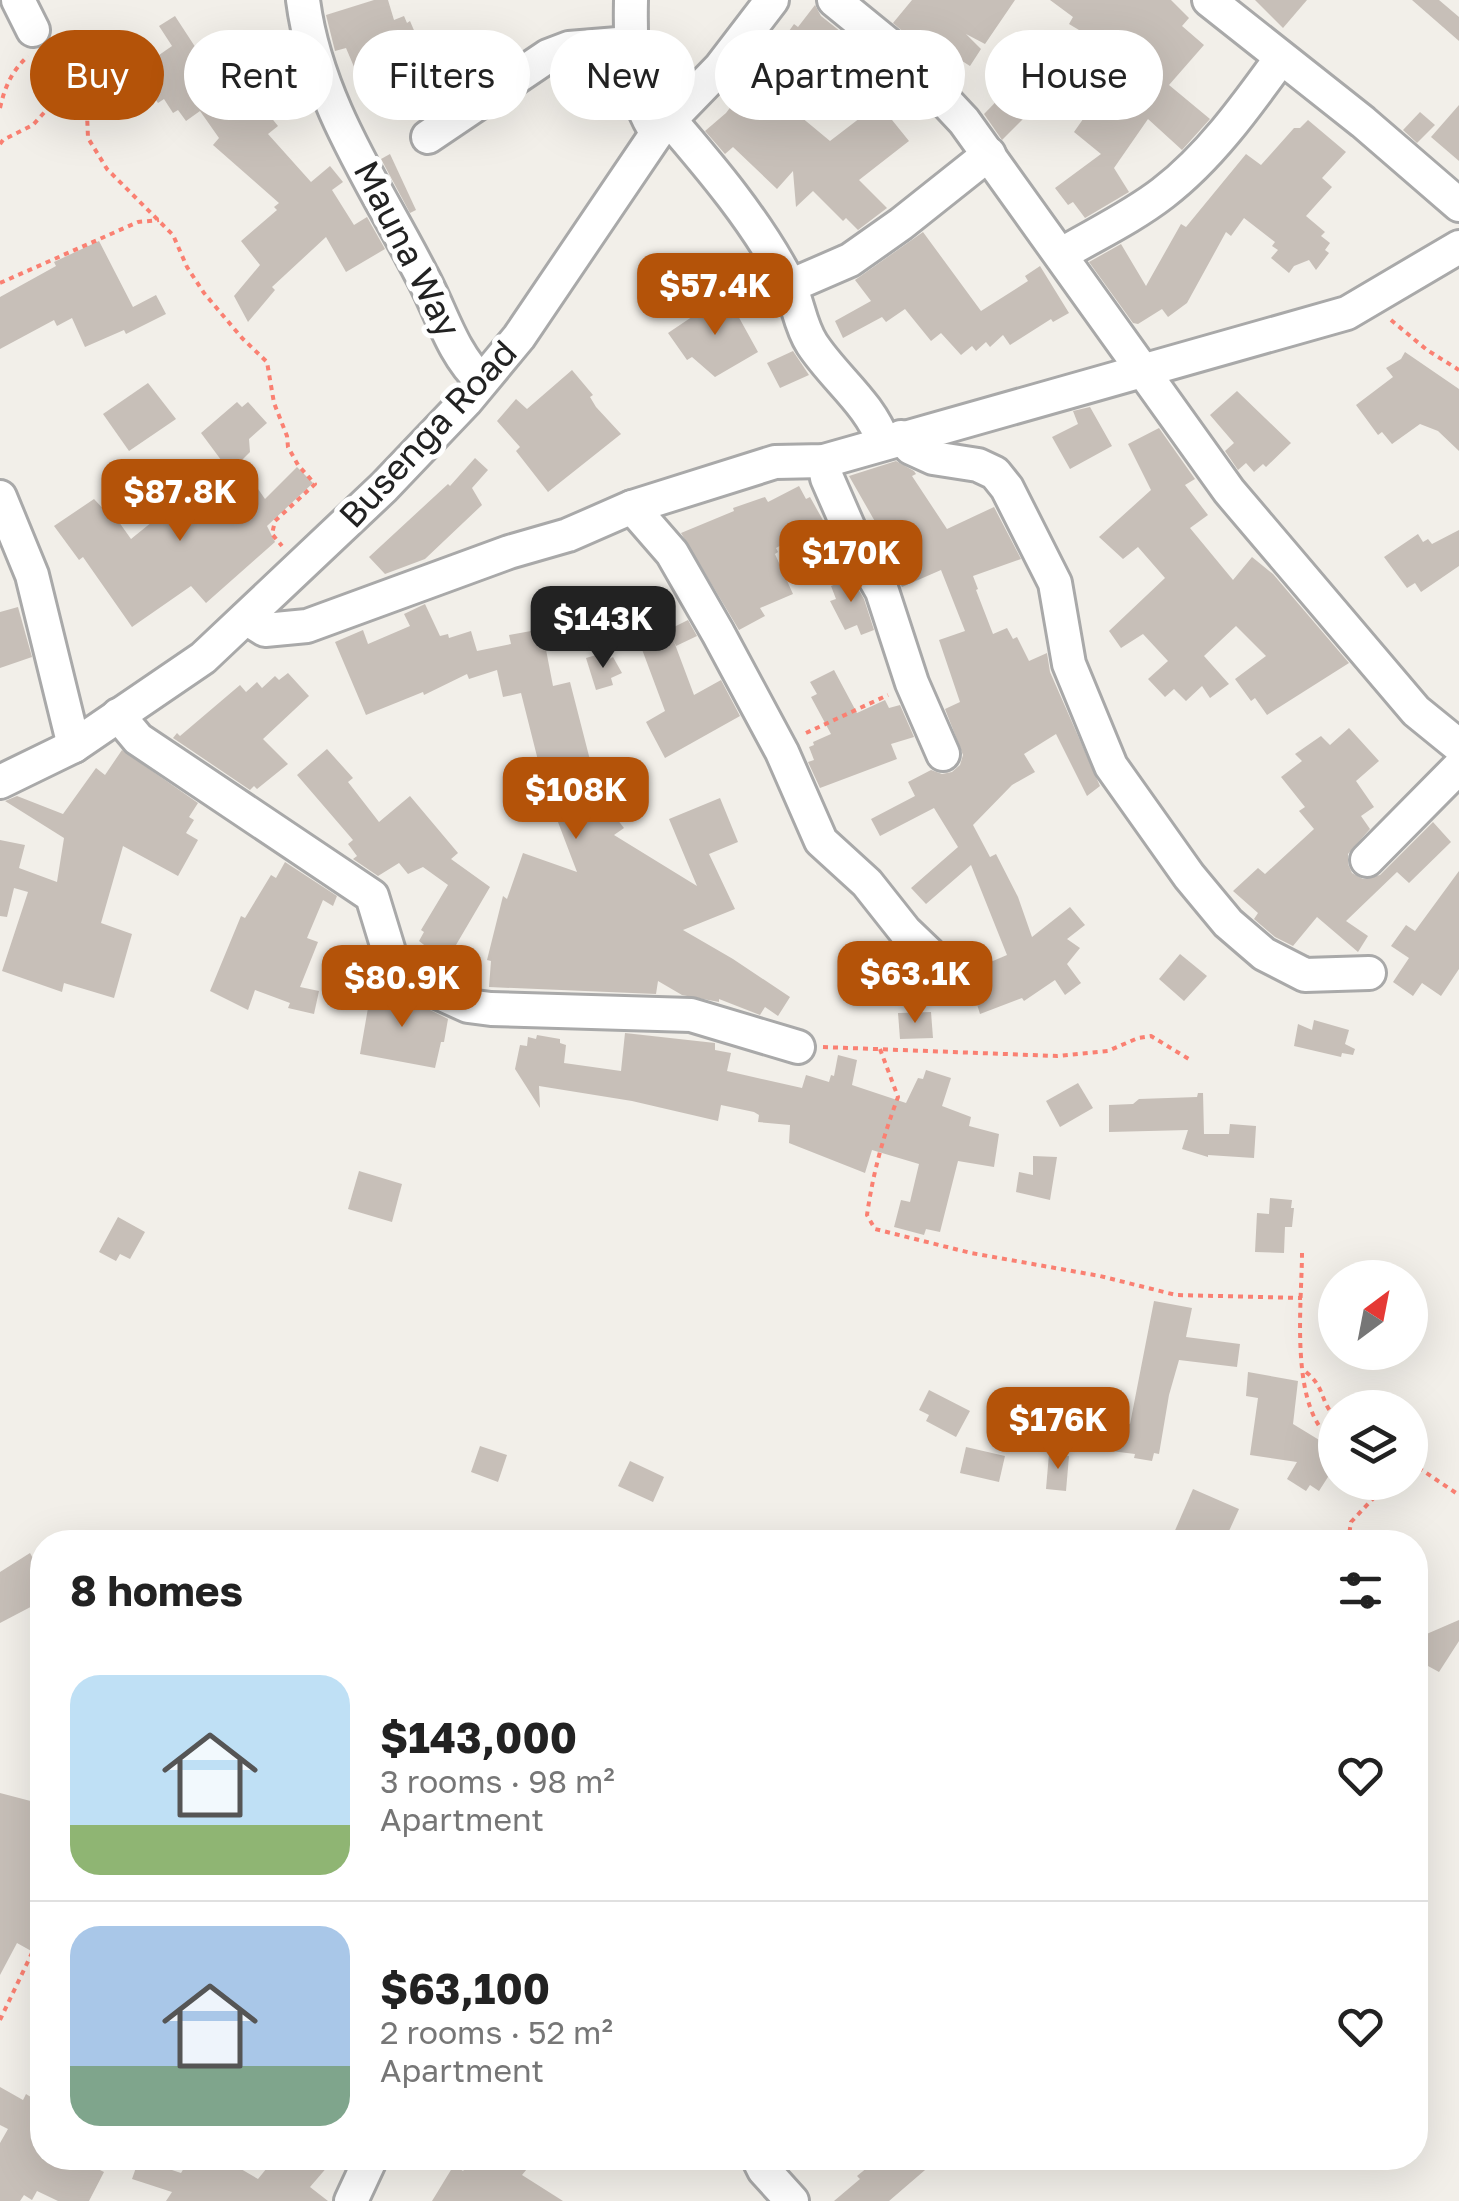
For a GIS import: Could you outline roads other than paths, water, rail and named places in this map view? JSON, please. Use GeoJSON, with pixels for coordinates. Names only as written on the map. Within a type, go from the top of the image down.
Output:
{"type":"FeatureCollection","features":[{"type":"Feature","properties":{"kind":"street"},"geometry":{"type":"LineString","coordinates":[[18,0],[33,30]]}},
{"type":"Feature","properties":{"kind":"street","name":"Mauna Way"},"geometry":{"type":"LineString","coordinates":[[303,0],[310,44],[333,109],[468,368],[481,380]]}},
{"type":"Feature","properties":{"kind":"street"},"geometry":{"type":"LineString","coordinates":[[630,30],[631,0]]}},
{"type":"Feature","properties":{"kind":"street","name":"Busenga Road"},"geometry":{"type":"LineString","coordinates":[[0,782],[74,746],[203,658],[384,488],[519,337],[662,126],[720,68],[772,0]]}},
{"type":"Feature","properties":{"kind":"street"},"geometry":{"type":"LineString","coordinates":[[834,0],[905,58],[964,120],[1229,491],[1416,711],[1459,746]]}},
{"type":"Feature","properties":{"kind":"street"},"geometry":{"type":"LineString","coordinates":[[1209,0],[1363,122],[1459,205]]}},
{"type":"Feature","properties":{"kind":"street"},"geometry":{"type":"LineString","coordinates":[[428,137],[550,55]]}},
{"type":"Feature","properties":{"kind":"street"},"geometry":{"type":"LineString","coordinates":[[1062,254],[1167,190],[1237,118],[1282,58]]}},
{"type":"Feature","properties":{"kind":"street"},"geometry":{"type":"LineString","coordinates":[[653,120],[708,164],[751,222],[790,286],[810,341],[893,440],[933,458],[978,465],[995,473],[1007,488],[1055,583],[1069,664],[1111,766],[1189,876],[1228,923],[1264,954],[1305,975],[1370,972]]}},
{"type":"Feature","properties":{"kind":"street"},"geometry":{"type":"LineString","coordinates":[[790,286],[850,260],[989,154]]}},
{"type":"Feature","properties":{"kind":"street"},"geometry":{"type":"LineString","coordinates":[[246,618],[264,630],[307,626],[509,552],[568,535],[632,506],[775,462],[824,461],[1140,369],[1276,335],[1346,313],[1459,247]]}},
{"type":"Feature","properties":{"kind":"street"},"geometry":{"type":"LineString","coordinates":[[824,461],[827,478],[858,550],[882,592],[912,683],[943,754]]}},
{"type":"Feature","properties":{"kind":"street"},"geometry":{"type":"LineString","coordinates":[[0,496],[32,575],[74,746]]}},
{"type":"Feature","properties":{"kind":"street"},"geometry":{"type":"LineString","coordinates":[[632,506],[672,553],[778,746],[821,841],[867,882],[904,931],[929,954]]}},
{"type":"Feature","properties":{"kind":"street"},"geometry":{"type":"LineString","coordinates":[[118,715],[138,739],[372,896],[394,968],[400,976],[468,1006],[692,1014],[798,1047]]}},
{"type":"Feature","properties":{"kind":"street"},"geometry":{"type":"LineString","coordinates":[[1367,860],[1459,767]]}},
{"type":"Feature","properties":{"kind":"street"},"geometry":{"type":"LineString","coordinates":[[351,2201],[365,2170]]}},
{"type":"Feature","properties":{"kind":"street"},"geometry":{"type":"LineString","coordinates":[[764,2170],[792,2201]]}}]}
